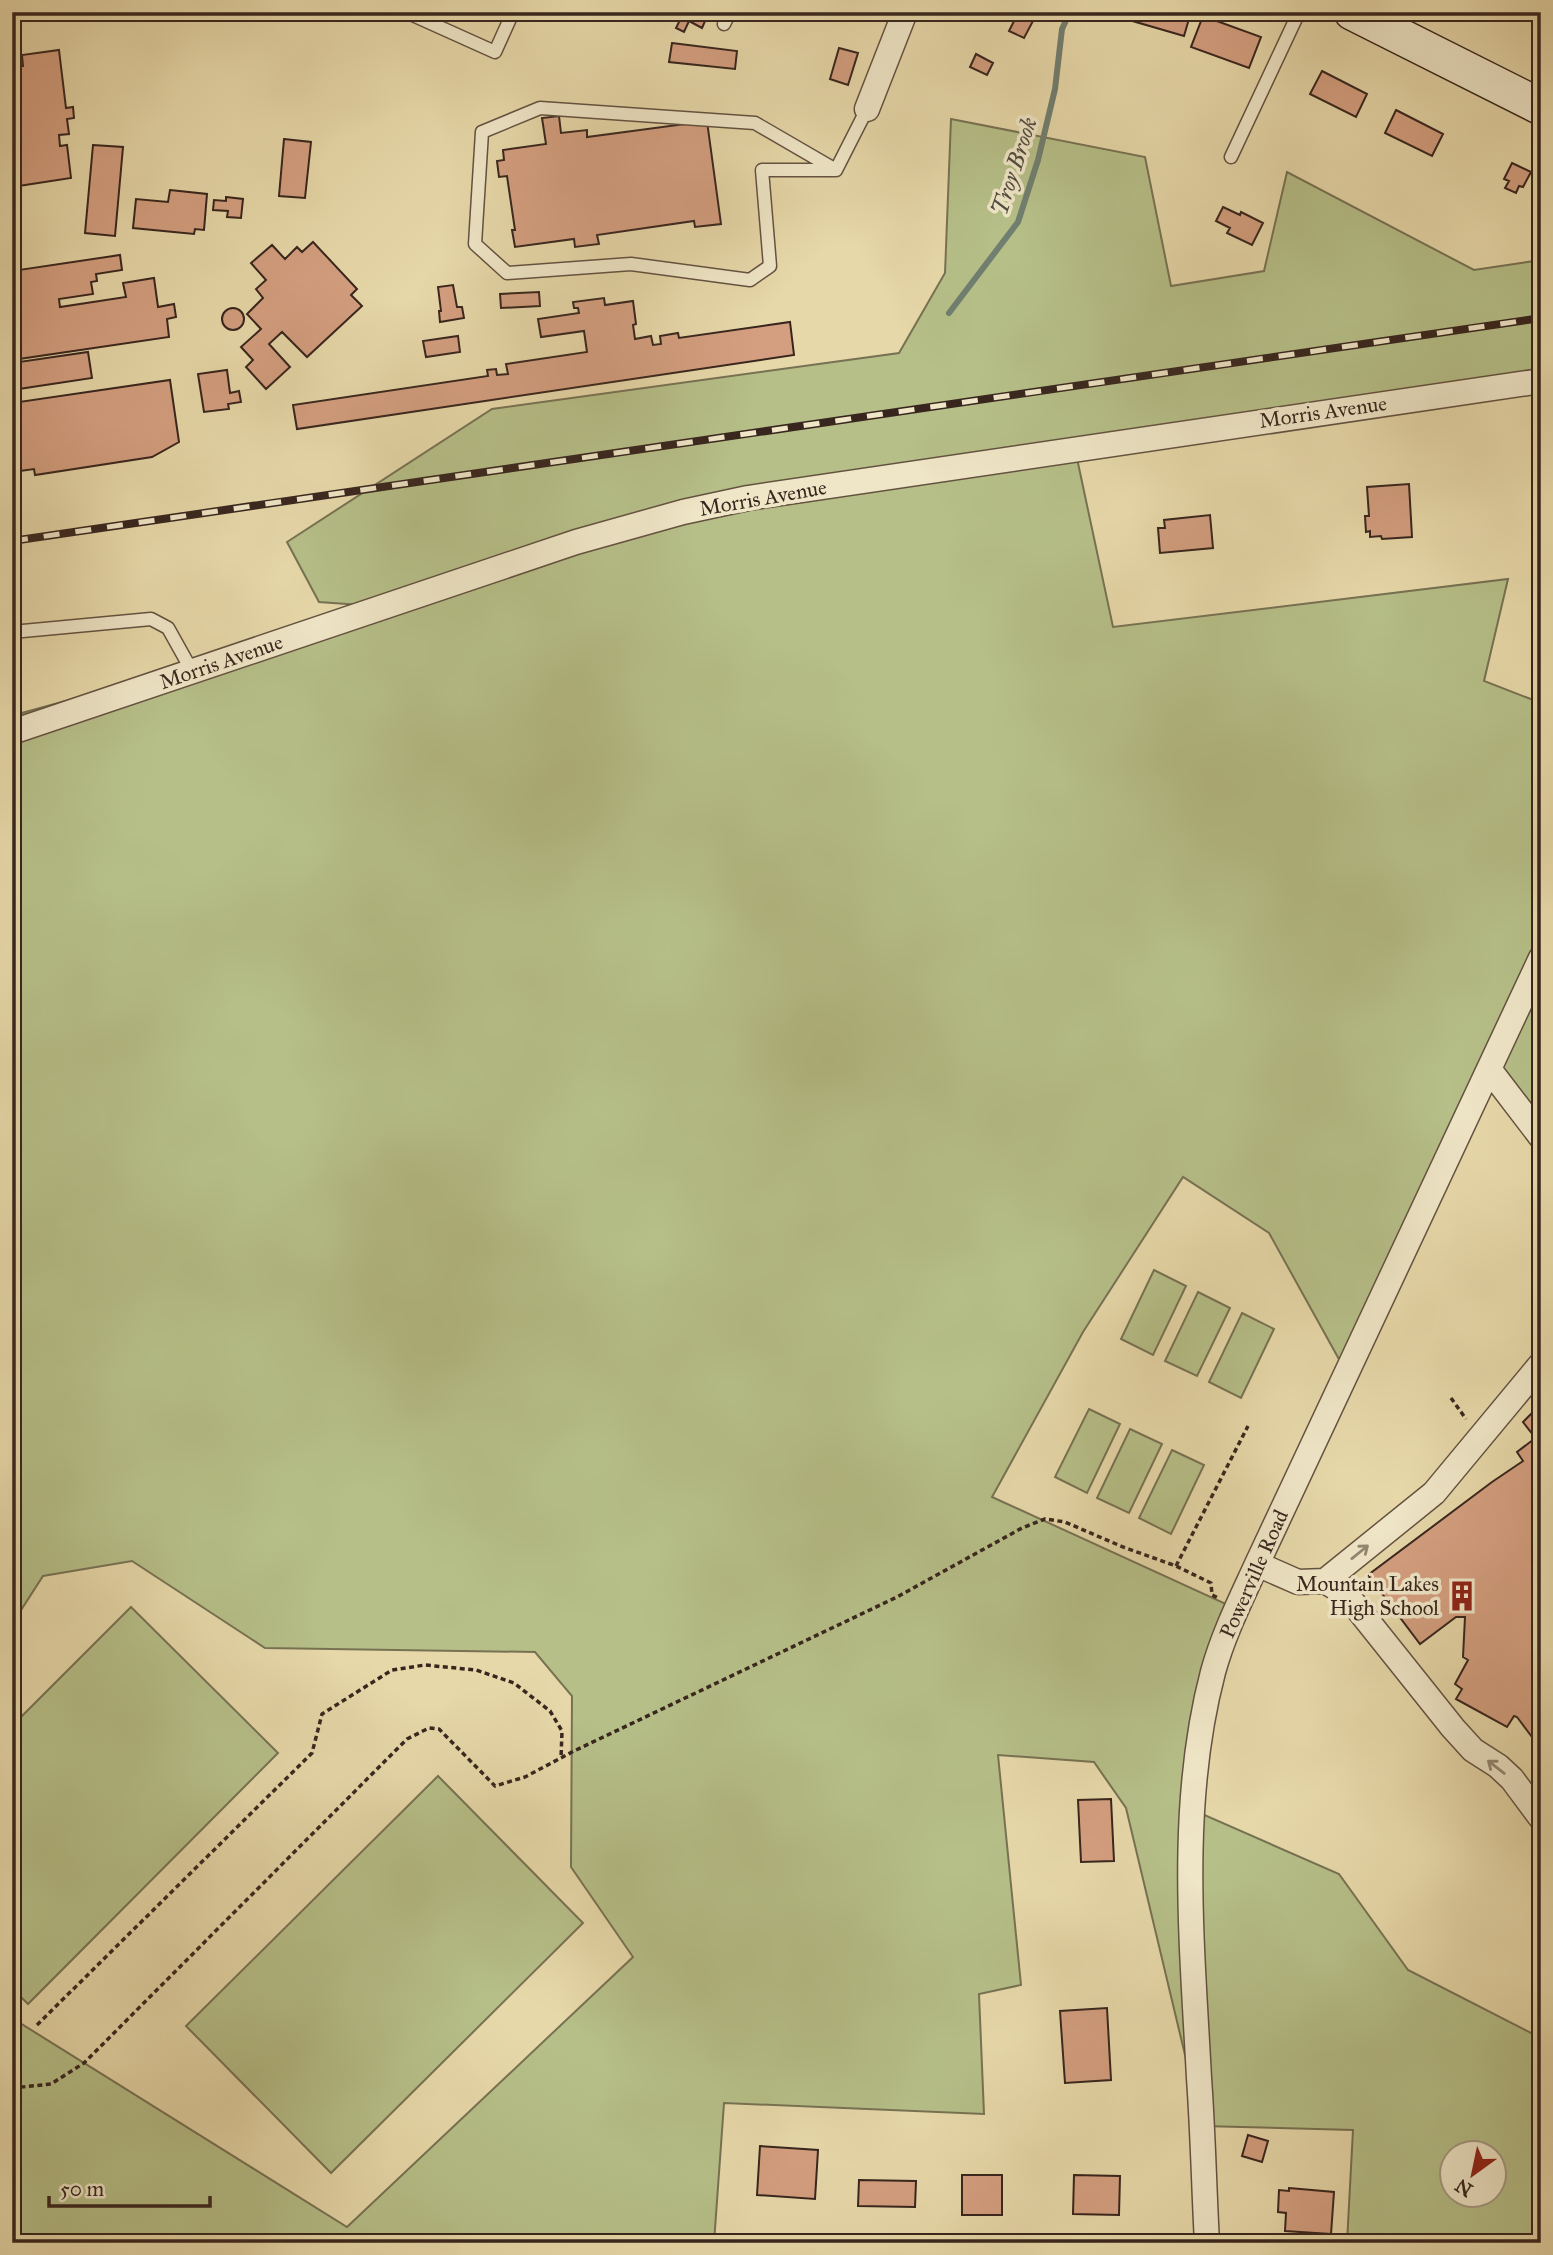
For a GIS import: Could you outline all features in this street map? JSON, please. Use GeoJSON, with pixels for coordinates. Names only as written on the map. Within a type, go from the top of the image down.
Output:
{"type":"FeatureCollection","features":[{"type":"Feature","properties":{"kind":"street"},"geometry":{"type":"LineString","coordinates":[[867,109],[905,12]]}},
{"type":"Feature","properties":{"kind":"street"},"geometry":{"type":"LineString","coordinates":[[1361,13],[1541,107]]}},
{"type":"Feature","properties":{"kind":"street","name":"Morris Avenue"},"geometry":{"type":"LineString","coordinates":[[12,732],[576,542],[683,512],[748,498],[1541,381]]}},
{"type":"Feature","properties":{"kind":"street","name":"Powerville Road"},"geometry":{"type":"LineString","coordinates":[[1207,2243],[1189,1872],[1193,1793],[1201,1728],[1213,1670],[1257,1564],[1541,958]]}},
{"type":"Feature","properties":{"kind":"street"},"geometry":{"type":"LineString","coordinates":[[1489,1069],[1541,1137]]}},
{"type":"Feature","properties":{"kind":"street"},"geometry":{"type":"LineString","coordinates":[[1325,1581],[1434,1493],[1541,1364]]}},
{"type":"Feature","properties":{"kind":"street"},"geometry":{"type":"LineString","coordinates":[[1257,1564],[1298,1582],[1325,1581],[1346,1594],[1453,1728],[1473,1750],[1498,1766],[1511,1779],[1541,1818]]}},
{"type":"Feature","properties":{"kind":"lane"},"geometry":{"type":"LineString","coordinates":[[406,12],[495,52],[513,12]]}},
{"type":"Feature","properties":{"kind":"lane"},"geometry":{"type":"LineString","coordinates":[[1231,157],[1299,12]]}},
{"type":"Feature","properties":{"kind":"lane"},"geometry":{"type":"LineString","coordinates":[[540,108],[755,123],[836,170],[762,170],[769,266],[750,280],[631,264],[507,273],[475,244],[482,132],[540,108]]}},
{"type":"Feature","properties":{"kind":"lane"},"geometry":{"type":"LineString","coordinates":[[836,170],[867,109]]}},
{"type":"Feature","properties":{"kind":"lane"},"geometry":{"type":"LineString","coordinates":[[12,632],[150,619],[168,628],[192,671]]}},
{"type":"Feature","properties":{"kind":"path"},"geometry":{"type":"LineString","coordinates":[[1451,1398],[1467,1419]]}},
{"type":"Feature","properties":{"kind":"path"},"geometry":{"type":"LineString","coordinates":[[1176,1566],[1248,1426]]}},
{"type":"Feature","properties":{"kind":"path"},"geometry":{"type":"LineString","coordinates":[[12,2088],[51,2084],[84,2063],[407,1739],[429,1728],[439,1729],[495,1786],[525,1777],[897,1597],[1022,1528],[1045,1519],[1065,1522],[1176,1566],[1211,1583],[1213,1595],[1227,1602]]}},
{"type":"Feature","properties":{"kind":"path"},"geometry":{"type":"LineString","coordinates":[[37,2025],[312,1753],[322,1714],[392,1670],[425,1665],[476,1670],[514,1683],[550,1711],[562,1731],[561,1758]]}},
{"type":"Feature","properties":{"kind":"green space"},"geometry":{"type":"Polygon","coordinates":[[[951,119],[1145,157],[1171,286],[1264,271],[1287,172],[1474,270],[1541,260],[1541,378],[1075,449],[1113,627],[1508,579],[1484,681],[1541,703],[1541,1116],[1489,1070],[1340,1361],[1269,1233],[1183,1177],[1083,1332],[992,1497],[1226,1604],[1186,1807],[1339,1874],[1408,1970],[1541,2038],[1541,2243],[1347,2243],[1353,2130],[1202,2126],[1126,1808],[1094,1762],[998,1755],[1021,1985],[979,1994],[984,2114],[724,2103],[714,2243],[12,2243],[12,2018],[347,2227],[633,1957],[571,1867],[572,1696],[535,1652],[265,1648],[132,1561],[43,1576],[12,1624],[12,750],[18,747],[18,714],[403,608],[319,602],[287,542],[492,409],[899,353],[945,273],[951,119]]]}},
{"type":"Feature","properties":{"kind":"green space"},"geometry":{"type":"Polygon","coordinates":[[[1154,1270],[1186,1286],[1153,1355],[1121,1339],[1154,1270]]]}},
{"type":"Feature","properties":{"kind":"green space"},"geometry":{"type":"Polygon","coordinates":[[[1198,1292],[1230,1308],[1197,1376],[1165,1361],[1198,1292]]]}},
{"type":"Feature","properties":{"kind":"green space"},"geometry":{"type":"Polygon","coordinates":[[[1242,1313],[1274,1329],[1241,1398],[1209,1382],[1242,1313]]]}},
{"type":"Feature","properties":{"kind":"green space"},"geometry":{"type":"Polygon","coordinates":[[[1089,1409],[1120,1424],[1087,1493],[1055,1477],[1089,1409]]]}},
{"type":"Feature","properties":{"kind":"green space"},"geometry":{"type":"Polygon","coordinates":[[[1130,1429],[1162,1444],[1129,1513],[1097,1498],[1130,1429]]]}},
{"type":"Feature","properties":{"kind":"green space"},"geometry":{"type":"Polygon","coordinates":[[[1172,1450],[1204,1465],[1171,1534],[1139,1518],[1172,1450]]]}},
{"type":"Feature","properties":{"kind":"green space"},"geometry":{"type":"Polygon","coordinates":[[[131,1607],[278,1753],[28,2004],[12,1988],[12,1726],[131,1607]]]}},
{"type":"Feature","properties":{"kind":"green space"},"geometry":{"type":"Polygon","coordinates":[[[438,1776],[583,1923],[331,2173],[186,2026],[438,1776]]]}},
{"type":"Feature","properties":{"kind":"building"},"geometry":{"type":"Polygon","coordinates":[[[671,12],[709,12],[702,28],[689,21],[684,32],[676,28],[681,18],[671,12]]]}},
{"type":"Feature","properties":{"kind":"building"},"geometry":{"type":"Polygon","coordinates":[[[1132,12],[1191,12],[1184,36],[1129,20],[1132,12]]]}},
{"type":"Feature","properties":{"kind":"building"},"geometry":{"type":"Polygon","coordinates":[[[1018,13],[1033,21],[1024,38],[1009,31],[1018,13]]]}},
{"type":"Feature","properties":{"kind":"building"},"geometry":{"type":"Polygon","coordinates":[[[1203,16],[1261,37],[1249,68],[1191,47],[1203,16]]]}},
{"type":"Feature","properties":{"kind":"building"},"geometry":{"type":"Polygon","coordinates":[[[672,43],[737,51],[735,69],[669,62],[672,43]]]}},
{"type":"Feature","properties":{"kind":"building"},"geometry":{"type":"Polygon","coordinates":[[[839,48],[858,53],[848,85],[830,79],[839,48]]]}},
{"type":"Feature","properties":{"kind":"building"},"geometry":{"type":"Polygon","coordinates":[[[59,50],[66,108],[73,107],[74,118],[67,119],[69,134],[59,135],[60,146],[67,145],[71,178],[12,187],[12,60],[19,59],[20,66],[23,66],[22,55],[59,50]]]}},
{"type":"Feature","properties":{"kind":"building"},"geometry":{"type":"Polygon","coordinates":[[[976,54],[993,63],[987,75],[970,67],[976,54]]]}},
{"type":"Feature","properties":{"kind":"building"},"geometry":{"type":"Polygon","coordinates":[[[1322,71],[1367,94],[1356,117],[1310,94],[1322,71]]]}},
{"type":"Feature","properties":{"kind":"building"},"geometry":{"type":"Polygon","coordinates":[[[1396,110],[1443,134],[1432,156],[1385,133],[1396,110]]]}},
{"type":"Feature","properties":{"kind":"building"},"geometry":{"type":"Polygon","coordinates":[[[559,116],[561,133],[587,130],[587,137],[707,121],[721,224],[695,227],[694,221],[597,235],[599,244],[575,247],[574,239],[515,247],[507,176],[499,177],[497,161],[504,160],[503,150],[546,144],[542,118],[559,116]]]}},
{"type":"Feature","properties":{"kind":"building"},"geometry":{"type":"Polygon","coordinates":[[[284,139],[311,142],[305,198],[279,196],[284,139]]]}},
{"type":"Feature","properties":{"kind":"building"},"geometry":{"type":"Polygon","coordinates":[[[93,145],[123,147],[115,236],[85,233],[93,145]]]}},
{"type":"Feature","properties":{"kind":"building"},"geometry":{"type":"Polygon","coordinates":[[[1512,163],[1531,172],[1523,187],[1519,186],[1516,193],[1505,188],[1509,181],[1504,179],[1512,163]]]}},
{"type":"Feature","properties":{"kind":"building"},"geometry":{"type":"Polygon","coordinates":[[[170,190],[207,194],[204,230],[195,229],[194,234],[133,228],[136,199],[168,202],[170,190]]]}},
{"type":"Feature","properties":{"kind":"building"},"geometry":{"type":"Polygon","coordinates":[[[226,197],[243,199],[241,218],[227,217],[228,211],[213,210],[214,200],[226,201],[226,197]]]}},
{"type":"Feature","properties":{"kind":"building"},"geometry":{"type":"Polygon","coordinates":[[[1223,207],[1263,223],[1252,245],[1227,233],[1230,228],[1216,221],[1223,207]]]}},
{"type":"Feature","properties":{"kind":"building"},"geometry":{"type":"Polygon","coordinates":[[[313,242],[357,289],[351,295],[362,306],[307,357],[282,332],[269,344],[290,367],[266,389],[246,367],[253,360],[241,347],[261,329],[247,314],[263,298],[256,289],[266,280],[251,263],[272,245],[285,259],[297,247],[302,252],[313,242]]]}},
{"type":"Feature","properties":{"kind":"building"},"geometry":{"type":"Polygon","coordinates":[[[120,255],[122,270],[96,274],[97,281],[91,282],[93,294],[59,299],[60,307],[126,297],[123,283],[154,278],[158,307],[174,304],[176,317],[167,319],[169,337],[12,360],[12,271],[120,255]]]}},
{"type":"Feature","properties":{"kind":"building"},"geometry":{"type":"Polygon","coordinates":[[[453,285],[457,307],[462,307],[464,318],[440,322],[438,287],[453,285]]]}},
{"type":"Feature","properties":{"kind":"building"},"geometry":{"type":"Polygon","coordinates":[[[539,292],[540,306],[501,308],[500,294],[539,292]]]}},
{"type":"Feature","properties":{"kind":"building"},"geometry":{"type":"Polygon","coordinates":[[[604,298],[605,305],[633,301],[635,339],[651,336],[653,345],[661,344],[660,336],[678,333],[679,338],[790,322],[794,355],[297,429],[293,405],[488,376],[487,370],[496,369],[497,375],[508,374],[506,364],[587,352],[584,331],[541,337],[538,319],[579,313],[573,302],[604,298]]]}},
{"type":"Feature","properties":{"kind":"building"},"geometry":{"type":"Polygon","coordinates":[[[233,308],[241,311],[244,319],[241,327],[233,330],[225,327],[222,319],[225,311],[233,308]]]}},
{"type":"Feature","properties":{"kind":"building"},"geometry":{"type":"Polygon","coordinates":[[[458,336],[460,352],[426,357],[423,341],[458,336]]]}},
{"type":"Feature","properties":{"kind":"building"},"geometry":{"type":"Polygon","coordinates":[[[88,352],[92,378],[12,390],[12,363],[88,352]]]}},
{"type":"Feature","properties":{"kind":"building"},"geometry":{"type":"Polygon","coordinates":[[[227,370],[230,393],[239,391],[241,402],[228,404],[229,409],[204,412],[198,374],[227,370]]]}},
{"type":"Feature","properties":{"kind":"building"},"geometry":{"type":"Polygon","coordinates":[[[170,380],[179,442],[152,457],[35,475],[34,469],[12,472],[12,403],[170,380]]]}},
{"type":"Feature","properties":{"kind":"building"},"geometry":{"type":"Polygon","coordinates":[[[1409,484],[1412,537],[1370,537],[1370,531],[1366,532],[1365,516],[1369,516],[1367,487],[1409,484]]]}},
{"type":"Feature","properties":{"kind":"building"},"geometry":{"type":"Polygon","coordinates":[[[1210,515],[1213,548],[1160,553],[1158,528],[1165,528],[1164,520],[1210,515]]]}},
{"type":"Feature","properties":{"kind":"building"},"geometry":{"type":"Polygon","coordinates":[[[1541,1404],[1541,1445],[1523,1422],[1541,1404]]]}},
{"type":"Feature","properties":{"kind":"building","name":"Mountain Lakes High School"},"geometry":{"type":"Polygon","coordinates":[[[1534,1439],[1541,1447],[1541,1749],[1517,1717],[1514,1716],[1507,1727],[1456,1699],[1462,1689],[1455,1684],[1468,1660],[1463,1657],[1465,1617],[1456,1617],[1420,1644],[1368,1575],[1523,1461],[1517,1452],[1534,1439]]]}},
{"type":"Feature","properties":{"kind":"building"},"geometry":{"type":"Polygon","coordinates":[[[1111,1799],[1114,1861],[1081,1862],[1078,1800],[1111,1799]]]}},
{"type":"Feature","properties":{"kind":"building"},"geometry":{"type":"Polygon","coordinates":[[[1107,2008],[1111,2080],[1065,2083],[1060,2011],[1107,2008]]]}},
{"type":"Feature","properties":{"kind":"building"},"geometry":{"type":"Polygon","coordinates":[[[1248,2135],[1268,2141],[1262,2162],[1242,2156],[1248,2135]]]}},
{"type":"Feature","properties":{"kind":"building"},"geometry":{"type":"Polygon","coordinates":[[[760,2146],[818,2150],[815,2199],[757,2195],[760,2146]]]}},
{"type":"Feature","properties":{"kind":"building"},"geometry":{"type":"Polygon","coordinates":[[[962,2175],[1002,2175],[1002,2215],[962,2215],[962,2175]]]}},
{"type":"Feature","properties":{"kind":"building"},"geometry":{"type":"Polygon","coordinates":[[[1074,2175],[1120,2176],[1119,2215],[1073,2214],[1074,2175]]]}},
{"type":"Feature","properties":{"kind":"building"},"geometry":{"type":"Polygon","coordinates":[[[859,2180],[916,2181],[915,2207],[858,2206],[859,2180]]]}},
{"type":"Feature","properties":{"kind":"building"},"geometry":{"type":"Polygon","coordinates":[[[1289,2188],[1334,2192],[1331,2234],[1285,2231],[1286,2213],[1278,2212],[1279,2190],[1289,2191],[1289,2188]]]}},
{"type":"Feature","properties":{"kind":"waterway","name":"Troy Brook"},"geometry":{"type":"LineString","coordinates":[[949,313],[1018,222],[1038,160],[1055,89],[1062,29],[1070,12]]}},
{"type":"Feature","properties":{"kind":"railway"},"geometry":{"type":"LineString","coordinates":[[12,541],[1541,318]]}},
{"type":"Feature","properties":{"kind":"place","name":"Mountain Lakes High School"},"geometry":{"type":"Point","coordinates":[1462,1596]}}]}
